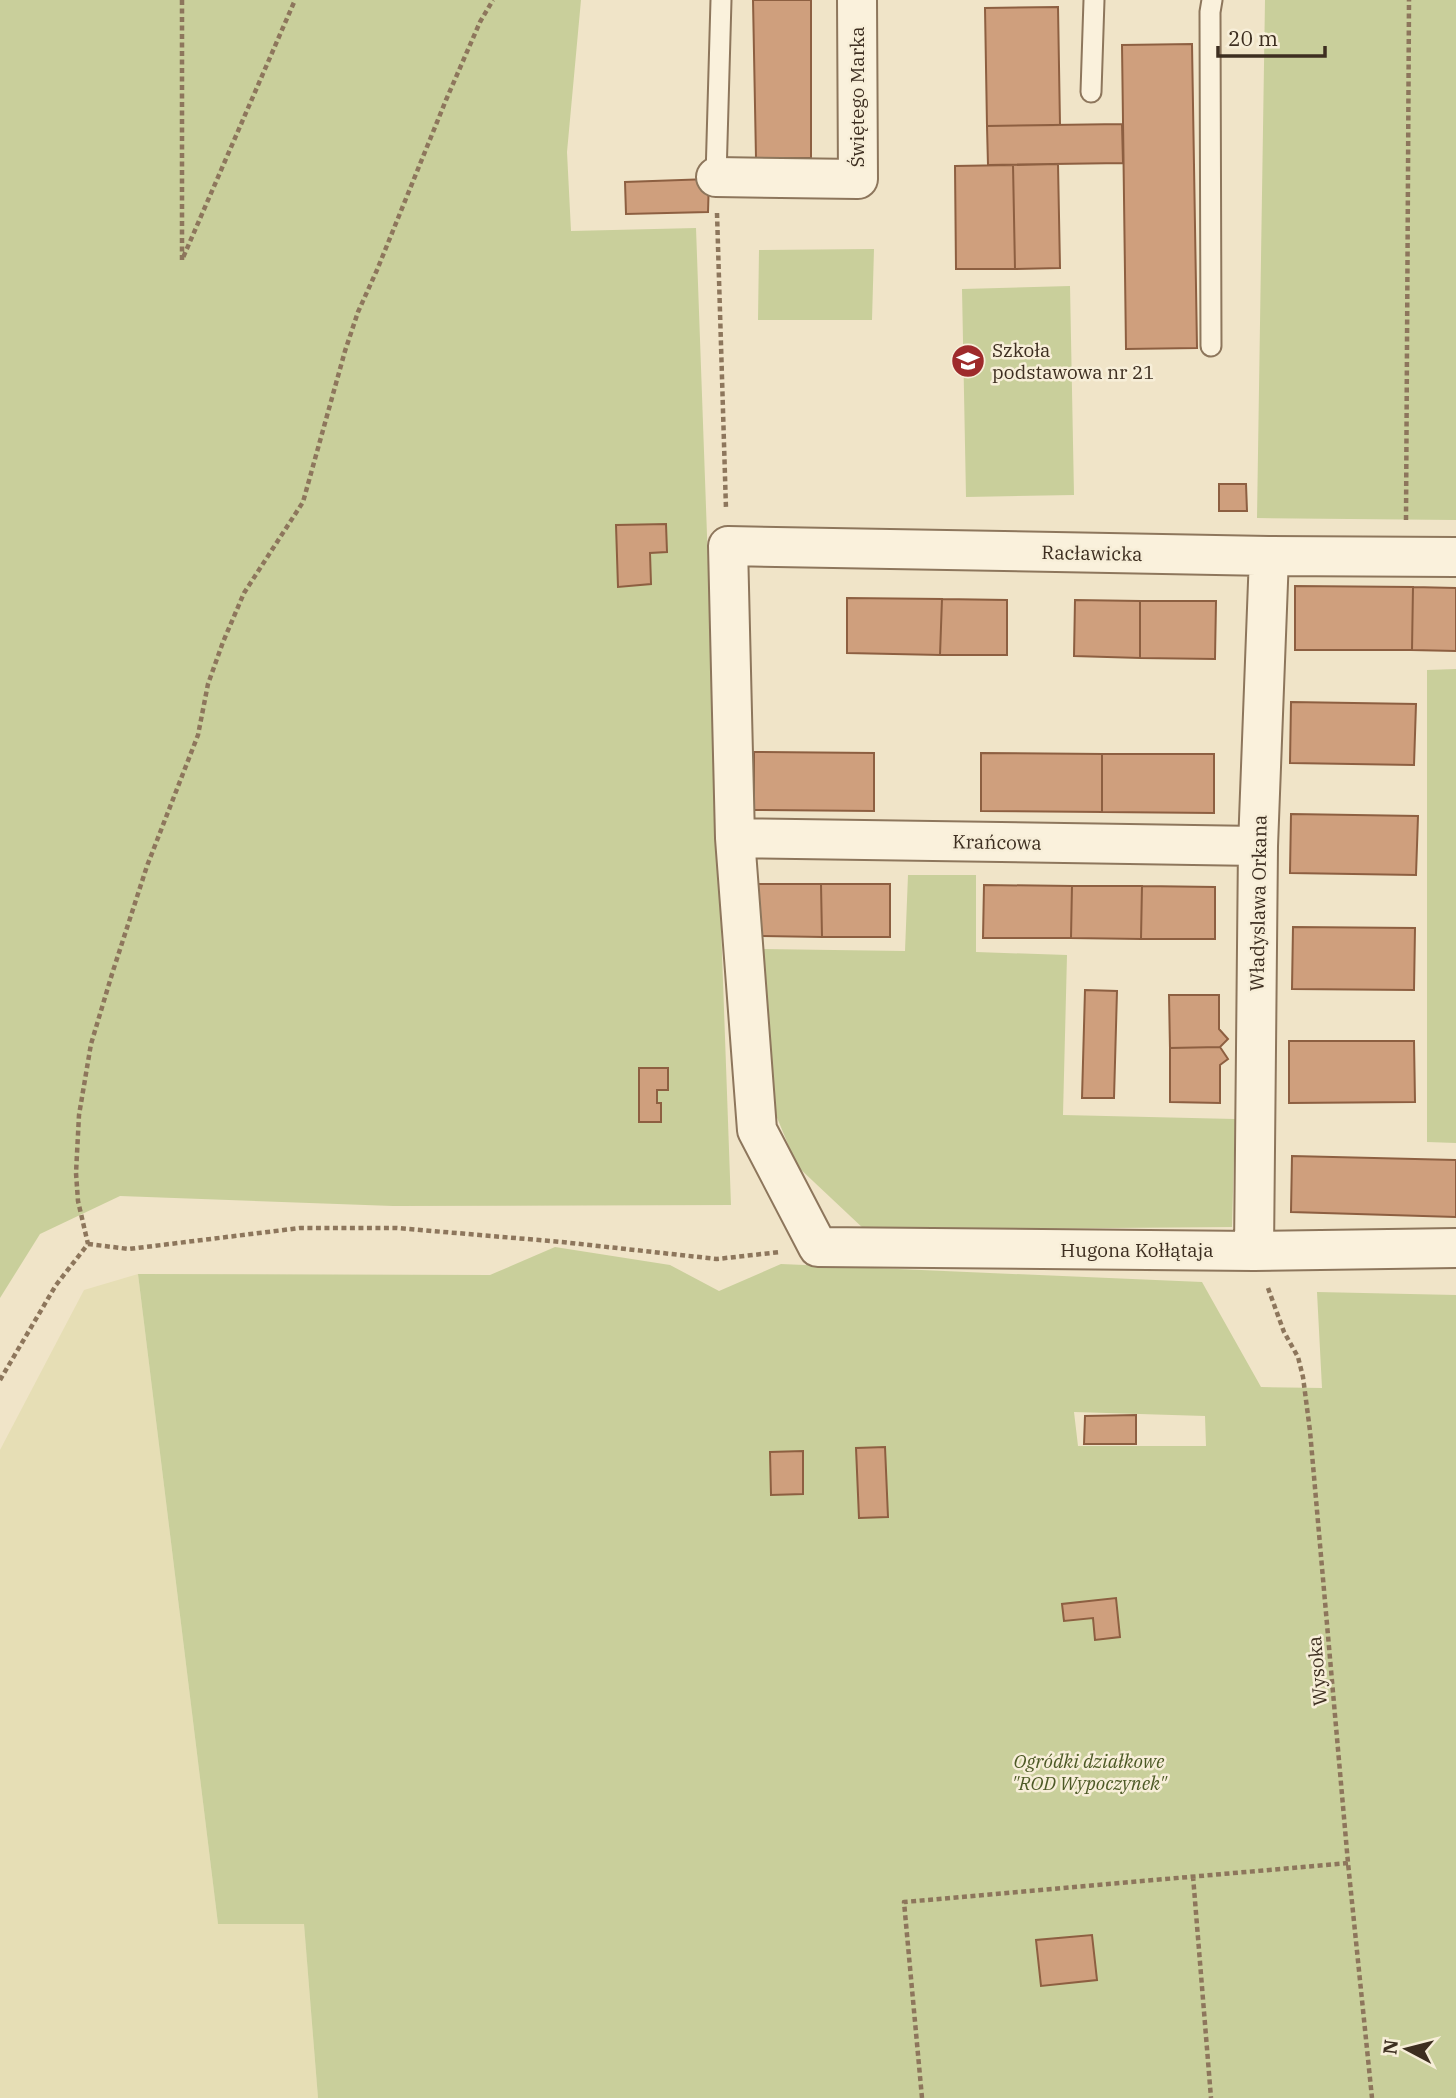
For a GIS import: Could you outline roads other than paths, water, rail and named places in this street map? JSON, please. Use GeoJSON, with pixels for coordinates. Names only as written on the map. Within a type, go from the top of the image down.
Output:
{"type":"FeatureCollection","features":[{"type":"Feature","properties":{"kind":"street","name":"Świętego Marka"},"geometry":{"type":"LineString","coordinates":[[716,177],[858,179],[857,0]]}},
{"type":"Feature","properties":{"kind":"street","name":"Racławicka"},"geometry":{"type":"LineString","coordinates":[[735,838],[728,546],[1456,557]]}},
{"type":"Feature","properties":{"kind":"street","name":"Władyslawa Orkana"},"geometry":{"type":"LineString","coordinates":[[1254,1251],[1258,846],[1269,556]]}},
{"type":"Feature","properties":{"kind":"street","name":"Krańcowa"},"geometry":{"type":"LineString","coordinates":[[735,838],[1258,846]]}},
{"type":"Feature","properties":{"kind":"street","name":"Hugona Kołłątaja"},"geometry":{"type":"LineString","coordinates":[[735,838],[757,1130],[818,1247],[1254,1251],[1456,1248]]}},
{"type":"Feature","properties":{"kind":"lane"},"geometry":{"type":"LineString","coordinates":[[716,177],[721,0]]}},
{"type":"Feature","properties":{"kind":"lane"},"geometry":{"type":"LineString","coordinates":[[1091,92],[1094,0]]}},
{"type":"Feature","properties":{"kind":"lane"},"geometry":{"type":"LineString","coordinates":[[1211,346],[1210,12],[1213,0]]}},
{"type":"Feature","properties":{"kind":"place","name":"Szkoła podstawowa nr 21"},"geometry":{"type":"Point","coordinates":[968,361]}},
{"type":"Feature","properties":{"kind":"park label","name":"Ogródki działkowe \"ROD Wypoczynek\""},"geometry":{"type":"Point","coordinates":[1089,1772]}}]}
